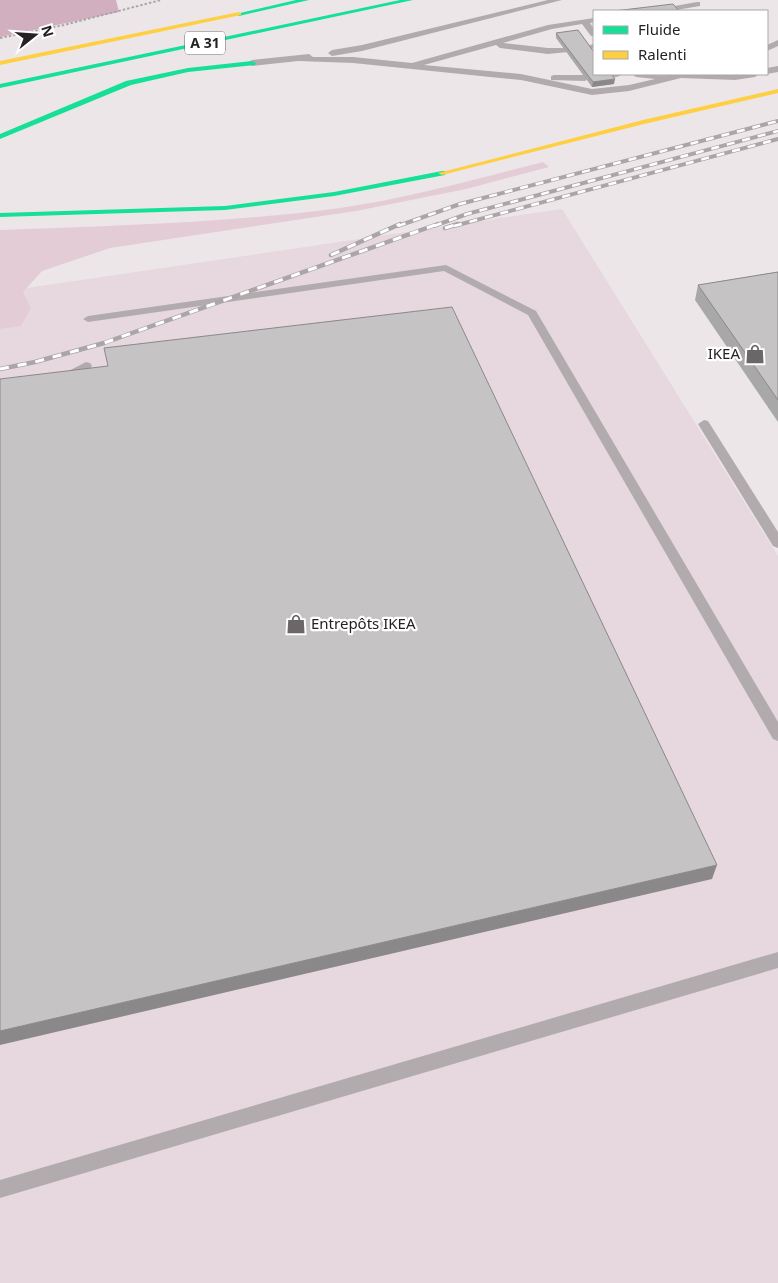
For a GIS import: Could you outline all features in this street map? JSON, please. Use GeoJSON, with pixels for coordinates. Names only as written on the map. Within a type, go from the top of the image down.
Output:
{"type":"FeatureCollection","features":[{"type":"Feature","properties":{"kind":"highway","name":"A 31"},"geometry":{"type":"LineString","coordinates":[[0,63],[306,0]]}},
{"type":"Feature","properties":{"kind":"highway","name":"A 31"},"geometry":{"type":"LineString","coordinates":[[0,86],[410,0]]}},
{"type":"Feature","properties":{"kind":"highway"},"geometry":{"type":"LineString","coordinates":[[71,48],[95,34],[166,17]]}},
{"type":"Feature","properties":{"kind":"highway"},"geometry":{"type":"LineString","coordinates":[[0,137],[129,83],[188,70],[252,63]]}},
{"type":"Feature","properties":{"kind":"highway"},"geometry":{"type":"LineString","coordinates":[[0,216],[225,208],[334,194],[442,173],[643,122],[778,91]]}},
{"type":"Feature","properties":{"kind":"lane"},"geometry":{"type":"LineString","coordinates":[[252,63],[301,59],[362,48],[558,0]]}},
{"type":"Feature","properties":{"kind":"lane"},"geometry":{"type":"LineString","coordinates":[[663,10],[700,2]]}},
{"type":"Feature","properties":{"kind":"lane"},"geometry":{"type":"LineString","coordinates":[[690,10],[700,2]]}},
{"type":"Feature","properties":{"kind":"lane"},"geometry":{"type":"LineString","coordinates":[[408,66],[551,27],[593,20]]}},
{"type":"Feature","properties":{"kind":"lane"},"geometry":{"type":"LineString","coordinates":[[584,21],[593,33]]}},
{"type":"Feature","properties":{"kind":"lane"},"geometry":{"type":"LineString","coordinates":[[482,46],[512,45],[548,51],[565,50]]}},
{"type":"Feature","properties":{"kind":"lane"},"geometry":{"type":"LineString","coordinates":[[301,59],[353,60],[521,77],[585,78]]}},
{"type":"Feature","properties":{"kind":"lane"},"geometry":{"type":"LineString","coordinates":[[644,75],[668,78]]}},
{"type":"Feature","properties":{"kind":"lane"},"geometry":{"type":"LineString","coordinates":[[521,77],[592,92],[629,88],[678,75]]}},
{"type":"Feature","properties":{"kind":"lane"},"geometry":{"type":"LineString","coordinates":[[700,75],[736,77],[749,75]]}},
{"type":"Feature","properties":{"kind":"lane"},"geometry":{"type":"LineString","coordinates":[[88,320],[446,268],[532,313],[778,735]]}},
{"type":"Feature","properties":{"kind":"lane"},"geometry":{"type":"LineString","coordinates":[[53,381],[69,377],[86,366]]}},
{"type":"Feature","properties":{"kind":"lane"},"geometry":{"type":"LineString","coordinates":[[704,424],[778,543]]}},
{"type":"Feature","properties":{"kind":"lane"},"geometry":{"type":"LineString","coordinates":[[0,1189],[778,960]]}},
{"type":"Feature","properties":{"kind":"path"},"geometry":{"type":"LineString","coordinates":[[0,38],[64,25],[161,0]]}},
{"type":"Feature","properties":{"kind":"shaded area"},"geometry":{"type":"Polygon","coordinates":[[[0,0],[116,0],[119,12],[0,37],[0,0]]]}},
{"type":"Feature","properties":{"kind":"shaded area"},"geometry":{"type":"Polygon","coordinates":[[[543,162],[549,167],[466,189],[356,211],[110,248],[42,271],[23,292],[31,308],[21,326],[0,329],[0,230],[213,220],[340,208],[417,194],[543,162]]]}},
{"type":"Feature","properties":{"kind":"shaded area"},"geometry":{"type":"Polygon","coordinates":[[[562,209],[778,556],[778,1283],[0,1283],[0,292],[562,209]]]}},
{"type":"Feature","properties":{"kind":"building"},"geometry":{"type":"Polygon","coordinates":[[[673,4],[678,10],[622,10],[673,4]]]}},
{"type":"Feature","properties":{"kind":"building"},"geometry":{"type":"Polygon","coordinates":[[[578,30],[593,51],[593,75],[612,75],[615,79],[593,82],[556,33],[578,30]]]}},
{"type":"Feature","properties":{"kind":"building","name":"IKEA"},"geometry":{"type":"Polygon","coordinates":[[[778,272],[778,400],[698,285],[778,272]]]}},
{"type":"Feature","properties":{"kind":"building","name":"Entrepôts IKEA"},"geometry":{"type":"Polygon","coordinates":[[[452,307],[717,865],[0,1031],[0,379],[108,366],[104,348],[452,307]]]}},
{"type":"Feature","properties":{"kind":"railway"},"geometry":{"type":"LineString","coordinates":[[398,226],[460,204],[778,121]]}},
{"type":"Feature","properties":{"kind":"railway"},"geometry":{"type":"LineString","coordinates":[[434,226],[467,214],[778,131]]}},
{"type":"Feature","properties":{"kind":"railway"},"geometry":{"type":"LineString","coordinates":[[454,226],[778,139]]}},
{"type":"Feature","properties":{"kind":"railway"},"geometry":{"type":"LineString","coordinates":[[331,255],[400,224]]}},
{"type":"Feature","properties":{"kind":"railway"},"geometry":{"type":"LineString","coordinates":[[0,369],[35,362],[104,343],[438,224]]}},
{"type":"Feature","properties":{"kind":"railway"},"geometry":{"type":"LineString","coordinates":[[445,228],[458,224]]}},
{"type":"Feature","properties":{"kind":"traffic: fast"},"geometry":{"type":"LineString","coordinates":[[239,14],[306,0]]}},
{"type":"Feature","properties":{"kind":"traffic: fast"},"geometry":{"type":"LineString","coordinates":[[0,86],[410,0]]}},
{"type":"Feature","properties":{"kind":"traffic: fast"},"geometry":{"type":"LineString","coordinates":[[0,137],[129,83],[188,70],[252,63]]}},
{"type":"Feature","properties":{"kind":"traffic: fast"},"geometry":{"type":"LineString","coordinates":[[0,215],[225,208],[334,194],[442,173]]}},
{"type":"Feature","properties":{"kind":"traffic: slow"},"geometry":{"type":"LineString","coordinates":[[0,63],[239,14]]}},
{"type":"Feature","properties":{"kind":"traffic: slow"},"geometry":{"type":"LineString","coordinates":[[442,173],[643,122],[778,91]]}},
{"type":"Feature","properties":{"kind":"place","name":"IKEA"},"geometry":{"type":"Point","coordinates":[755,354]}},
{"type":"Feature","properties":{"kind":"place","name":"Entrepôts IKEA"},"geometry":{"type":"Point","coordinates":[296,624]}}]}
